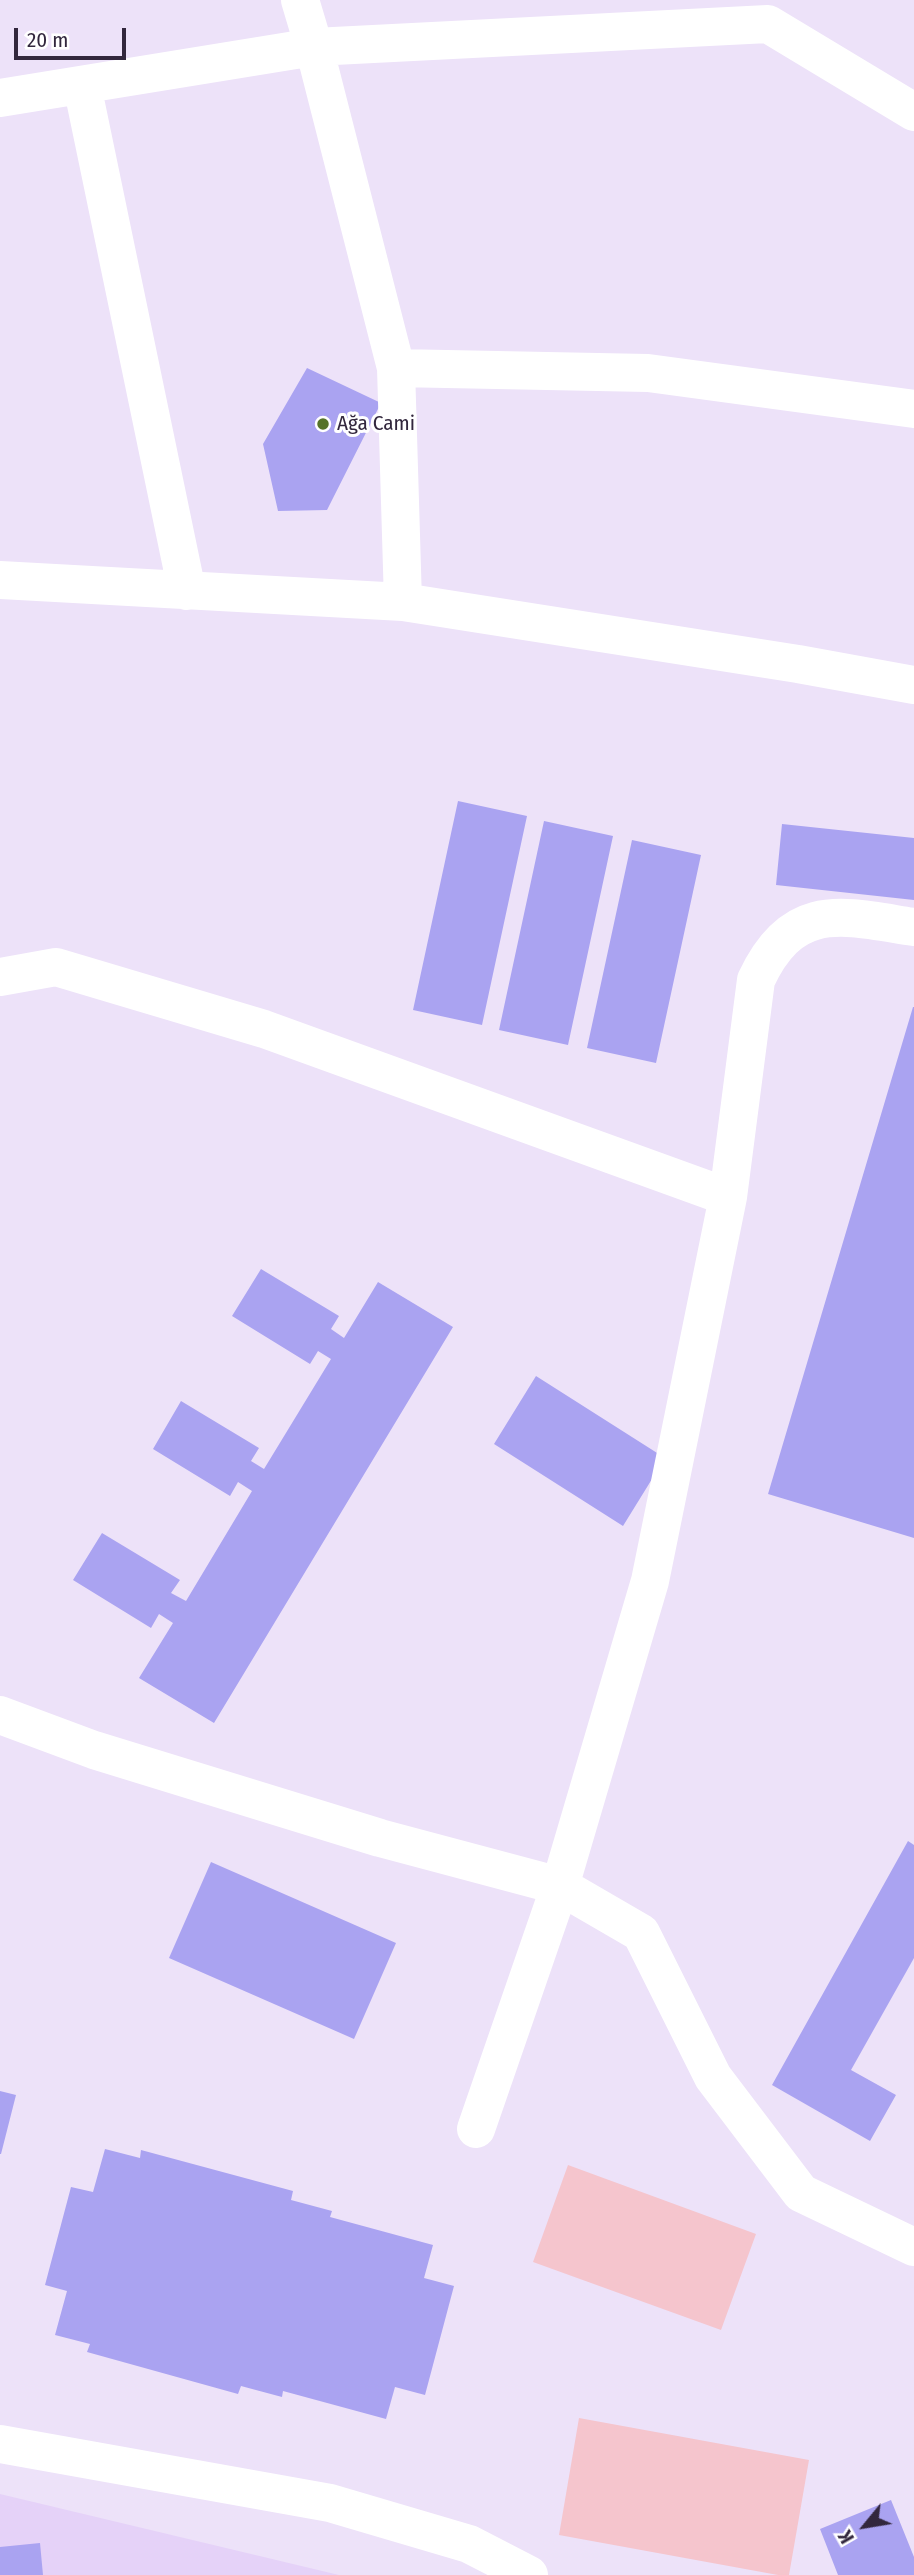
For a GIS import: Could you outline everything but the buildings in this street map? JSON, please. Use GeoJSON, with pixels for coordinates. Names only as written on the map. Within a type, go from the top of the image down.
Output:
{"type":"FeatureCollection","features":[{"type":"Feature","properties":{"kind":"street"},"geometry":{"type":"LineString","coordinates":[[300,0],[396,369],[403,602]]}},
{"type":"Feature","properties":{"kind":"street"},"geometry":{"type":"LineString","coordinates":[[0,98],[314,47],[768,24],[914,112]]}},
{"type":"Feature","properties":{"kind":"street"},"geometry":{"type":"LineString","coordinates":[[82,85],[187,591]]}},
{"type":"Feature","properties":{"kind":"street"},"geometry":{"type":"LineString","coordinates":[[396,369],[648,373],[914,408]]}},
{"type":"Feature","properties":{"kind":"street"},"geometry":{"type":"LineString","coordinates":[[0,580],[403,602],[784,661],[914,685]]}},
{"type":"Feature","properties":{"kind":"street"},"geometry":{"type":"LineString","coordinates":[[476,2129],[560,1886],[650,1581],[727,1197],[756,980],[774,949],[803,926],[822,919],[842,916],[914,927]]}},
{"type":"Feature","properties":{"kind":"street"},"geometry":{"type":"LineString","coordinates":[[0,977],[56,967],[264,1029],[727,1197]]}},
{"type":"Feature","properties":{"kind":"street"},"geometry":{"type":"LineString","coordinates":[[0,1715],[94,1751],[380,1838],[560,1886],[641,1933],[713,2077],[801,2193],[914,2247]]}},
{"type":"Feature","properties":{"kind":"street"},"geometry":{"type":"LineString","coordinates":[[0,2444],[331,2503],[470,2544],[529,2575]]}},
{"type":"Feature","properties":{"kind":"shaded area"},"geometry":{"type":"Polygon","coordinates":[[[568,2165],[756,2234],[721,2330],[533,2262],[568,2165]]]}},
{"type":"Feature","properties":{"kind":"shaded area"},"geometry":{"type":"Polygon","coordinates":[[[579,2418],[809,2460],[789,2575],[559,2535],[579,2418]]]}},
{"type":"Feature","properties":{"kind":"shaded area"},"geometry":{"type":"Polygon","coordinates":[[[0,2494],[339,2575],[0,2575],[0,2494]]]}},
{"type":"Feature","properties":{"kind":"place","name":"Ağa Cami"},"geometry":{"type":"Point","coordinates":[323,424]}}]}
